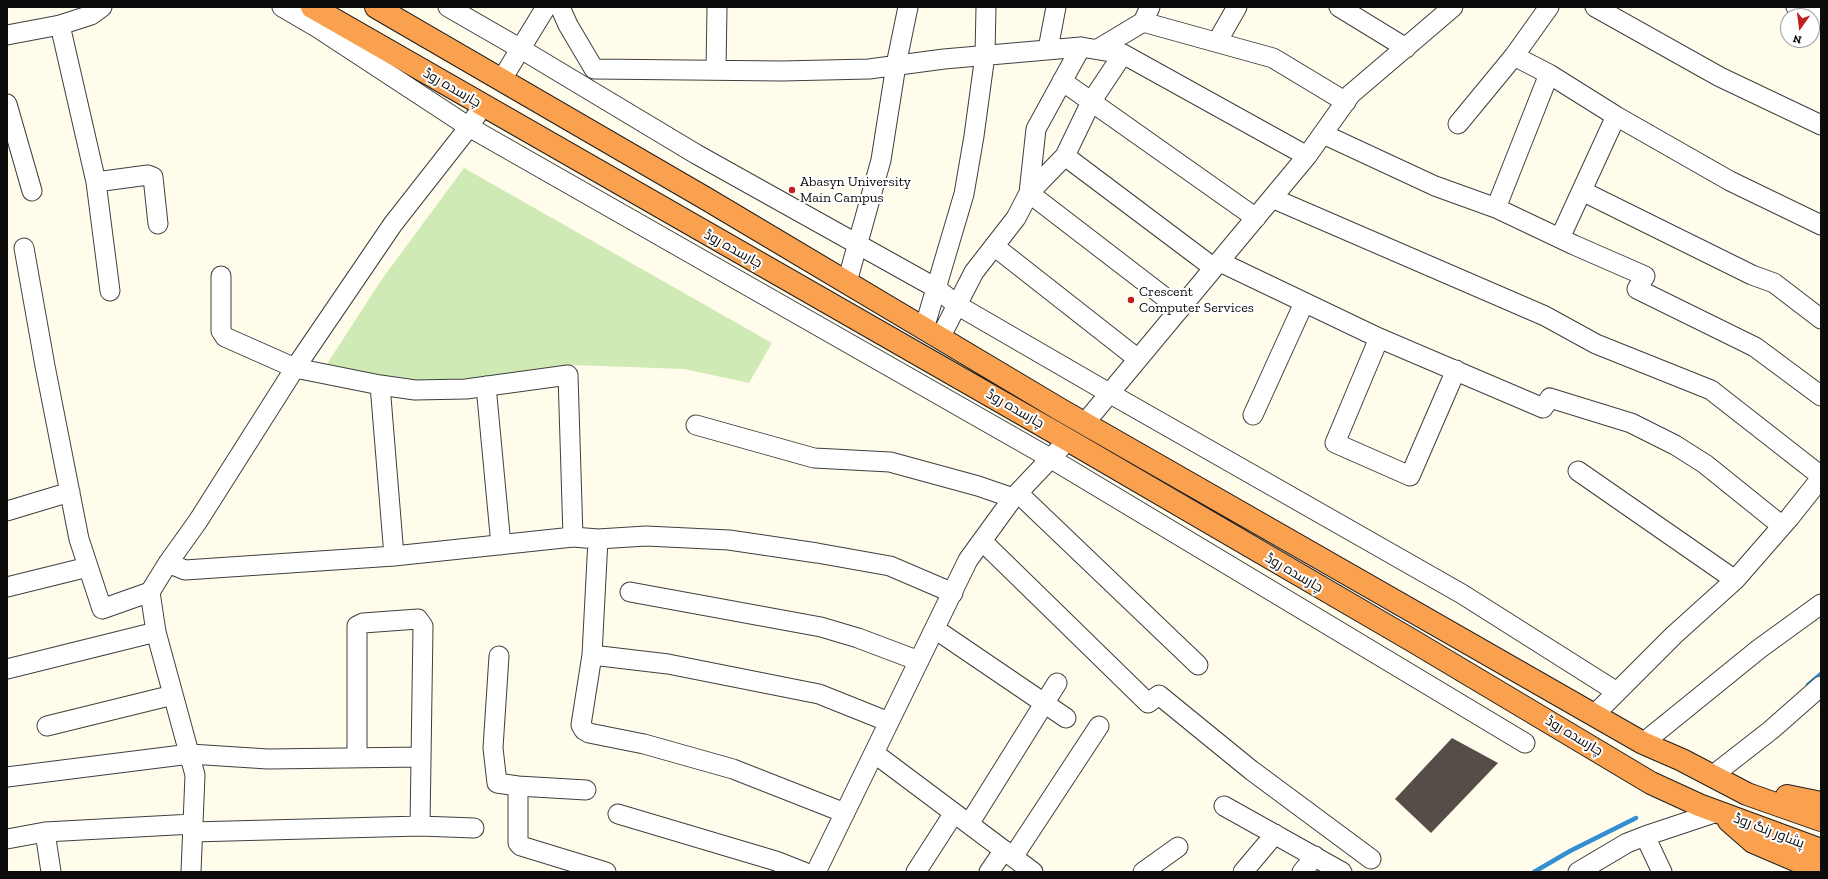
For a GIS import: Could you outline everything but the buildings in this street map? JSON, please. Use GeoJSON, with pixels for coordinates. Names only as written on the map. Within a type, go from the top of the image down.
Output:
{"type":"FeatureCollection","features":[{"type":"Feature","properties":{"kind":"highway","name":"چارسدہ روڈ"},"geometry":{"type":"LineString","coordinates":[[312,7],[483,106],[894,339],[1467,673],[1651,783],[1717,812]]}},
{"type":"Feature","properties":{"kind":"highway","name":"چارسدہ روڈ"},"geometry":{"type":"LineString","coordinates":[[376,7],[678,182],[1084,424],[1643,743],[1721,780]]}},
{"type":"Feature","properties":{"kind":"highway"},"geometry":{"type":"LineString","coordinates":[[662,208],[678,182]]}},
{"type":"Feature","properties":{"kind":"highway"},"geometry":{"type":"LineString","coordinates":[[1721,780],[1821,803]]}},
{"type":"Feature","properties":{"kind":"highway","name":"پشاور رنگ روڈ"},"geometry":{"type":"LineString","coordinates":[[1721,780],[1747,794],[1821,820]]}},
{"type":"Feature","properties":{"kind":"highway"},"geometry":{"type":"LineString","coordinates":[[1717,812],[1753,842],[1821,871]]}},
{"type":"Feature","properties":{"kind":"highway","name":"پشاور رنگ روڈ"},"geometry":{"type":"LineString","coordinates":[[1717,812],[1821,850]]}},
{"type":"Feature","properties":{"kind":"street"},"geometry":{"type":"LineString","coordinates":[[7,36],[60,25],[91,15],[102,7]]}},
{"type":"Feature","properties":{"kind":"street"},"geometry":{"type":"LineString","coordinates":[[282,7],[318,28],[469,127],[1050,458],[1525,743]]}},
{"type":"Feature","properties":{"kind":"street"},"geometry":{"type":"LineString","coordinates":[[448,7],[696,154],[936,288],[957,305],[1462,594],[1617,692]]}},
{"type":"Feature","properties":{"kind":"street"},"geometry":{"type":"LineString","coordinates":[[502,79],[546,7]]}},
{"type":"Feature","properties":{"kind":"street"},"geometry":{"type":"LineString","coordinates":[[560,7],[568,25],[594,69],[782,71],[869,69],[985,55],[1048,50],[1089,48],[1124,54],[1307,156]]}},
{"type":"Feature","properties":{"kind":"street"},"geometry":{"type":"LineString","coordinates":[[716,70],[717,7]]}},
{"type":"Feature","properties":{"kind":"street"},"geometry":{"type":"LineString","coordinates":[[847,282],[881,160],[896,65],[908,7]]}},
{"type":"Feature","properties":{"kind":"street"},"geometry":{"type":"LineString","coordinates":[[932,334],[936,288],[964,194],[974,136],[985,55],[986,7]]}},
{"type":"Feature","properties":{"kind":"street"},"geometry":{"type":"LineString","coordinates":[[1048,50],[1056,7]]}},
{"type":"Feature","properties":{"kind":"street"},"geometry":{"type":"LineString","coordinates":[[1217,42],[1237,7]]}},
{"type":"Feature","properties":{"kind":"street"},"geometry":{"type":"LineString","coordinates":[[1339,7],[1406,48]]}},
{"type":"Feature","properties":{"kind":"street"},"geometry":{"type":"LineString","coordinates":[[1084,424],[1307,156],[1351,94],[1453,7]]}},
{"type":"Feature","properties":{"kind":"street"},"geometry":{"type":"LineString","coordinates":[[1458,124],[1514,56],[1548,7]]}},
{"type":"Feature","properties":{"kind":"street"},"geometry":{"type":"LineString","coordinates":[[1595,7],[1720,77],[1821,125]]}},
{"type":"Feature","properties":{"kind":"street"},"geometry":{"type":"LineString","coordinates":[[1796,7],[1821,18]]}},
{"type":"Feature","properties":{"kind":"street"},"geometry":{"type":"LineString","coordinates":[[1029,193],[1036,129],[1062,81],[1089,48],[1146,14],[1217,42],[1273,58],[1346,102]]}},
{"type":"Feature","properties":{"kind":"street"},"geometry":{"type":"LineString","coordinates":[[60,25],[96,182],[110,291]]}},
{"type":"Feature","properties":{"kind":"street"},"geometry":{"type":"LineString","coordinates":[[932,334],[957,305],[974,272],[1016,218],[1029,193],[1065,156],[1091,102],[1124,54]]}},
{"type":"Feature","properties":{"kind":"street"},"geometry":{"type":"LineString","coordinates":[[1514,56],[1549,74],[1616,116],[1730,181],[1821,225]]}},
{"type":"Feature","properties":{"kind":"street"},"geometry":{"type":"LineString","coordinates":[[1496,208],[1549,74]]}},
{"type":"Feature","properties":{"kind":"street"},"geometry":{"type":"LineString","coordinates":[[1062,81],[1256,218]]}},
{"type":"Feature","properties":{"kind":"street"},"geometry":{"type":"LineString","coordinates":[[7,104],[32,191]]}},
{"type":"Feature","properties":{"kind":"street"},"geometry":{"type":"LineString","coordinates":[[24,248],[45,366],[79,539],[102,609],[150,592],[168,563],[198,521],[295,368],[393,224],[469,127],[483,106]]}},
{"type":"Feature","properties":{"kind":"street"},"geometry":{"type":"LineString","coordinates":[[1560,238],[1616,116]]}},
{"type":"Feature","properties":{"kind":"street"},"geometry":{"type":"LineString","coordinates":[[1323,134],[1435,186],[1496,208],[1644,276],[1637,289],[1755,347],[1821,396]]}},
{"type":"Feature","properties":{"kind":"street"},"geometry":{"type":"LineString","coordinates":[[1065,156],[1217,265],[1379,338],[1543,408],[1550,398],[1631,423],[1675,445],[1706,464],[1782,526]]}},
{"type":"Feature","properties":{"kind":"street"},"geometry":{"type":"LineString","coordinates":[[96,182],[148,175],[153,177],[158,224]]}},
{"type":"Feature","properties":{"kind":"street"},"geometry":{"type":"LineString","coordinates":[[1582,191],[1752,275],[1774,283],[1821,319]]}},
{"type":"Feature","properties":{"kind":"street"},"geometry":{"type":"LineString","coordinates":[[1029,193],[1180,309]]}},
{"type":"Feature","properties":{"kind":"street"},"geometry":{"type":"LineString","coordinates":[[1272,198],[1545,316],[1596,344],[1711,390],[1821,477],[1782,526],[1735,580],[1674,635],[1594,715]]}},
{"type":"Feature","properties":{"kind":"street"},"geometry":{"type":"LineString","coordinates":[[994,246],[1138,359]]}},
{"type":"Feature","properties":{"kind":"street"},"geometry":{"type":"LineString","coordinates":[[221,276],[221,331],[225,337],[295,368],[380,385],[415,390],[466,389],[568,375],[573,537]]}},
{"type":"Feature","properties":{"kind":"street"},"geometry":{"type":"LineString","coordinates":[[1253,415],[1304,304]]}},
{"type":"Feature","properties":{"kind":"street"},"geometry":{"type":"LineString","coordinates":[[1379,338],[1335,443],[1410,476],[1456,370]]}},
{"type":"Feature","properties":{"kind":"street"},"geometry":{"type":"LineString","coordinates":[[380,385],[394,556]]}},
{"type":"Feature","properties":{"kind":"street"},"geometry":{"type":"LineString","coordinates":[[486,386],[501,545]]}},
{"type":"Feature","properties":{"kind":"street"},"geometry":{"type":"LineString","coordinates":[[696,425],[814,458],[890,462],[1016,496],[1198,665]]}},
{"type":"Feature","properties":{"kind":"street"},"geometry":{"type":"LineString","coordinates":[[816,872],[968,560],[1016,496],[1068,440]]}},
{"type":"Feature","properties":{"kind":"street"},"geometry":{"type":"LineString","coordinates":[[1578,471],[1735,580]]}},
{"type":"Feature","properties":{"kind":"street"},"geometry":{"type":"LineString","coordinates":[[7,511],[70,492]]}},
{"type":"Feature","properties":{"kind":"street"},"geometry":{"type":"LineString","coordinates":[[168,563],[184,570],[394,556],[573,537],[598,539],[646,536],[729,540],[890,566],[952,593]]}},
{"type":"Feature","properties":{"kind":"street"},"geometry":{"type":"LineString","coordinates":[[598,539],[592,655],[582,725],[584,730],[589,733],[644,744],[733,769],[845,814]]}},
{"type":"Feature","properties":{"kind":"street"},"geometry":{"type":"LineString","coordinates":[[982,541],[1148,703],[1159,695],[1251,770],[1371,859]]}},
{"type":"Feature","properties":{"kind":"street"},"geometry":{"type":"LineString","coordinates":[[7,587],[88,567]]}},
{"type":"Feature","properties":{"kind":"street"},"geometry":{"type":"LineString","coordinates":[[150,592],[156,632],[195,775],[191,872]]}},
{"type":"Feature","properties":{"kind":"street"},"geometry":{"type":"LineString","coordinates":[[630,592],[821,627],[858,638],[919,661]]}},
{"type":"Feature","properties":{"kind":"street"},"geometry":{"type":"LineString","coordinates":[[1643,743],[1759,649],[1821,604]]}},
{"type":"Feature","properties":{"kind":"street"},"geometry":{"type":"LineString","coordinates":[[356,758],[358,626],[363,622],[414,619],[422,622],[420,826]]}},
{"type":"Feature","properties":{"kind":"street"},"geometry":{"type":"LineString","coordinates":[[935,628],[1066,718]]}},
{"type":"Feature","properties":{"kind":"street"},"geometry":{"type":"LineString","coordinates":[[7,669],[156,632]]}},
{"type":"Feature","properties":{"kind":"street"},"geometry":{"type":"LineString","coordinates":[[592,655],[668,664],[819,694],[889,722]]}},
{"type":"Feature","properties":{"kind":"street"},"geometry":{"type":"LineString","coordinates":[[499,656],[493,748],[497,780],[500,784],[586,790]]}},
{"type":"Feature","properties":{"kind":"street"},"geometry":{"type":"LineString","coordinates":[[916,872],[962,819],[1057,683]]}},
{"type":"Feature","properties":{"kind":"street"},"geometry":{"type":"LineString","coordinates":[[1721,780],[1771,730],[1821,686]]}},
{"type":"Feature","properties":{"kind":"street"},"geometry":{"type":"LineString","coordinates":[[47,726],[172,695]]}},
{"type":"Feature","properties":{"kind":"street"},"geometry":{"type":"LineString","coordinates":[[989,872],[1008,853],[1099,726]]}},
{"type":"Feature","properties":{"kind":"street"},"geometry":{"type":"LineString","coordinates":[[874,753],[1033,872]]}},
{"type":"Feature","properties":{"kind":"street"},"geometry":{"type":"LineString","coordinates":[[7,776],[190,754],[268,760],[420,757]]}},
{"type":"Feature","properties":{"kind":"street"},"geometry":{"type":"LineString","coordinates":[[518,786],[518,842],[521,846],[606,872]]}},
{"type":"Feature","properties":{"kind":"street"},"geometry":{"type":"LineString","coordinates":[[1224,806],[1342,872]]}},
{"type":"Feature","properties":{"kind":"street"},"geometry":{"type":"LineString","coordinates":[[1578,872],[1627,844],[1645,836],[1717,812]]}},
{"type":"Feature","properties":{"kind":"street"},"geometry":{"type":"LineString","coordinates":[[618,814],[776,861],[804,872]]}},
{"type":"Feature","properties":{"kind":"street"},"geometry":{"type":"LineString","coordinates":[[7,839],[45,832],[192,828],[420,826],[474,828]]}},
{"type":"Feature","properties":{"kind":"street"},"geometry":{"type":"LineString","coordinates":[[45,832],[51,872]]}},
{"type":"Feature","properties":{"kind":"street"},"geometry":{"type":"LineString","coordinates":[[1243,872],[1275,834]]}},
{"type":"Feature","properties":{"kind":"street"},"geometry":{"type":"LineString","coordinates":[[1645,836],[1662,872]]}},
{"type":"Feature","properties":{"kind":"street"},"geometry":{"type":"LineString","coordinates":[[1144,872],[1178,847]]}},
{"type":"Feature","properties":{"kind":"street"},"geometry":{"type":"LineString","coordinates":[[1302,872],[1315,856]]}},
{"type":"Feature","properties":{"kind":"green space"},"geometry":{"type":"Polygon","coordinates":[[[464,168],[772,343],[749,383],[684,369],[572,365],[463,386],[316,381],[382,279],[464,168]]]}},
{"type":"Feature","properties":{"kind":"waterway"},"geometry":{"type":"LineString","coordinates":[[1808,685],[1821,674]]}},
{"type":"Feature","properties":{"kind":"waterway"},"geometry":{"type":"LineString","coordinates":[[1534,872],[1570,851],[1636,818]]}},
{"type":"Feature","properties":{"kind":"place","name":"Abasyn University Main Campus"},"geometry":{"type":"Point","coordinates":[792,190]}},
{"type":"Feature","properties":{"kind":"place","name":"Crescent Computer Services"},"geometry":{"type":"Point","coordinates":[1131,300]}}]}
